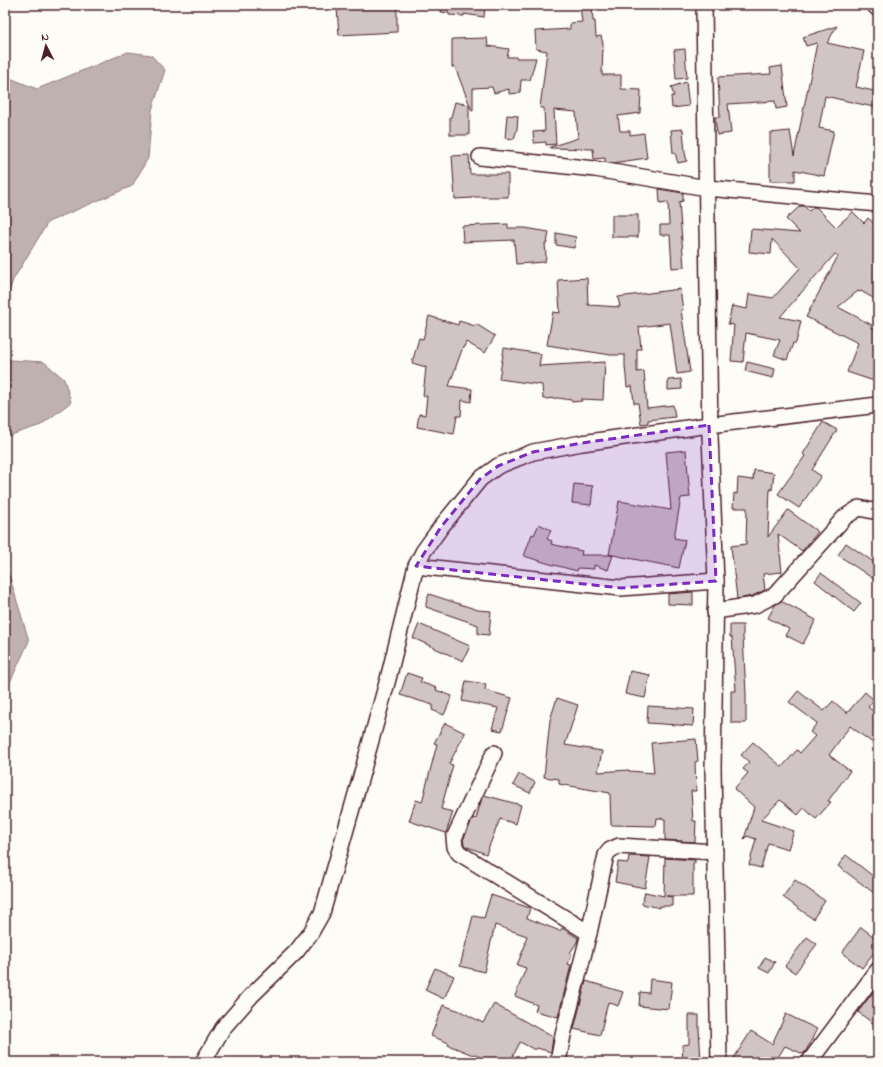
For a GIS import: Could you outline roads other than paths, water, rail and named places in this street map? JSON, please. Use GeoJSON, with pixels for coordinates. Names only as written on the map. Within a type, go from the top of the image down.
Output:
{"type":"FeatureCollection","features":[{"type":"Feature","properties":{"kind":"street"},"geometry":{"type":"LineString","coordinates":[[704,5],[710,425],[716,581],[713,769],[718,1062]]}},
{"type":"Feature","properties":{"kind":"street"},"geometry":{"type":"LineString","coordinates":[[874,5],[878,9]]}},
{"type":"Feature","properties":{"kind":"street"},"geometry":{"type":"LineString","coordinates":[[480,157],[595,169],[707,188],[878,204]]}},
{"type":"Feature","properties":{"kind":"street"},"geometry":{"type":"LineString","coordinates":[[203,1062],[224,1028],[252,996],[296,952],[310,934],[322,913],[382,700],[416,566],[423,552],[441,527],[480,479],[498,466],[533,452],[582,443],[710,425],[878,405]]}},
{"type":"Feature","properties":{"kind":"street"},"geometry":{"type":"LineString","coordinates":[[715,611],[755,605],[775,595],[845,518],[859,508],[878,512]]}},
{"type":"Feature","properties":{"kind":"street"},"geometry":{"type":"LineString","coordinates":[[416,566],[621,588],[716,581]]}},
{"type":"Feature","properties":{"kind":"street"},"geometry":{"type":"LineString","coordinates":[[494,753],[454,838],[455,847],[459,853],[589,933]]}},
{"type":"Feature","properties":{"kind":"street"},"geometry":{"type":"LineString","coordinates":[[558,1062],[563,1035],[589,933],[606,855],[610,850],[619,846],[715,852]]}},
{"type":"Feature","properties":{"kind":"street"},"geometry":{"type":"LineString","coordinates":[[809,1062],[878,970]]}}]}
